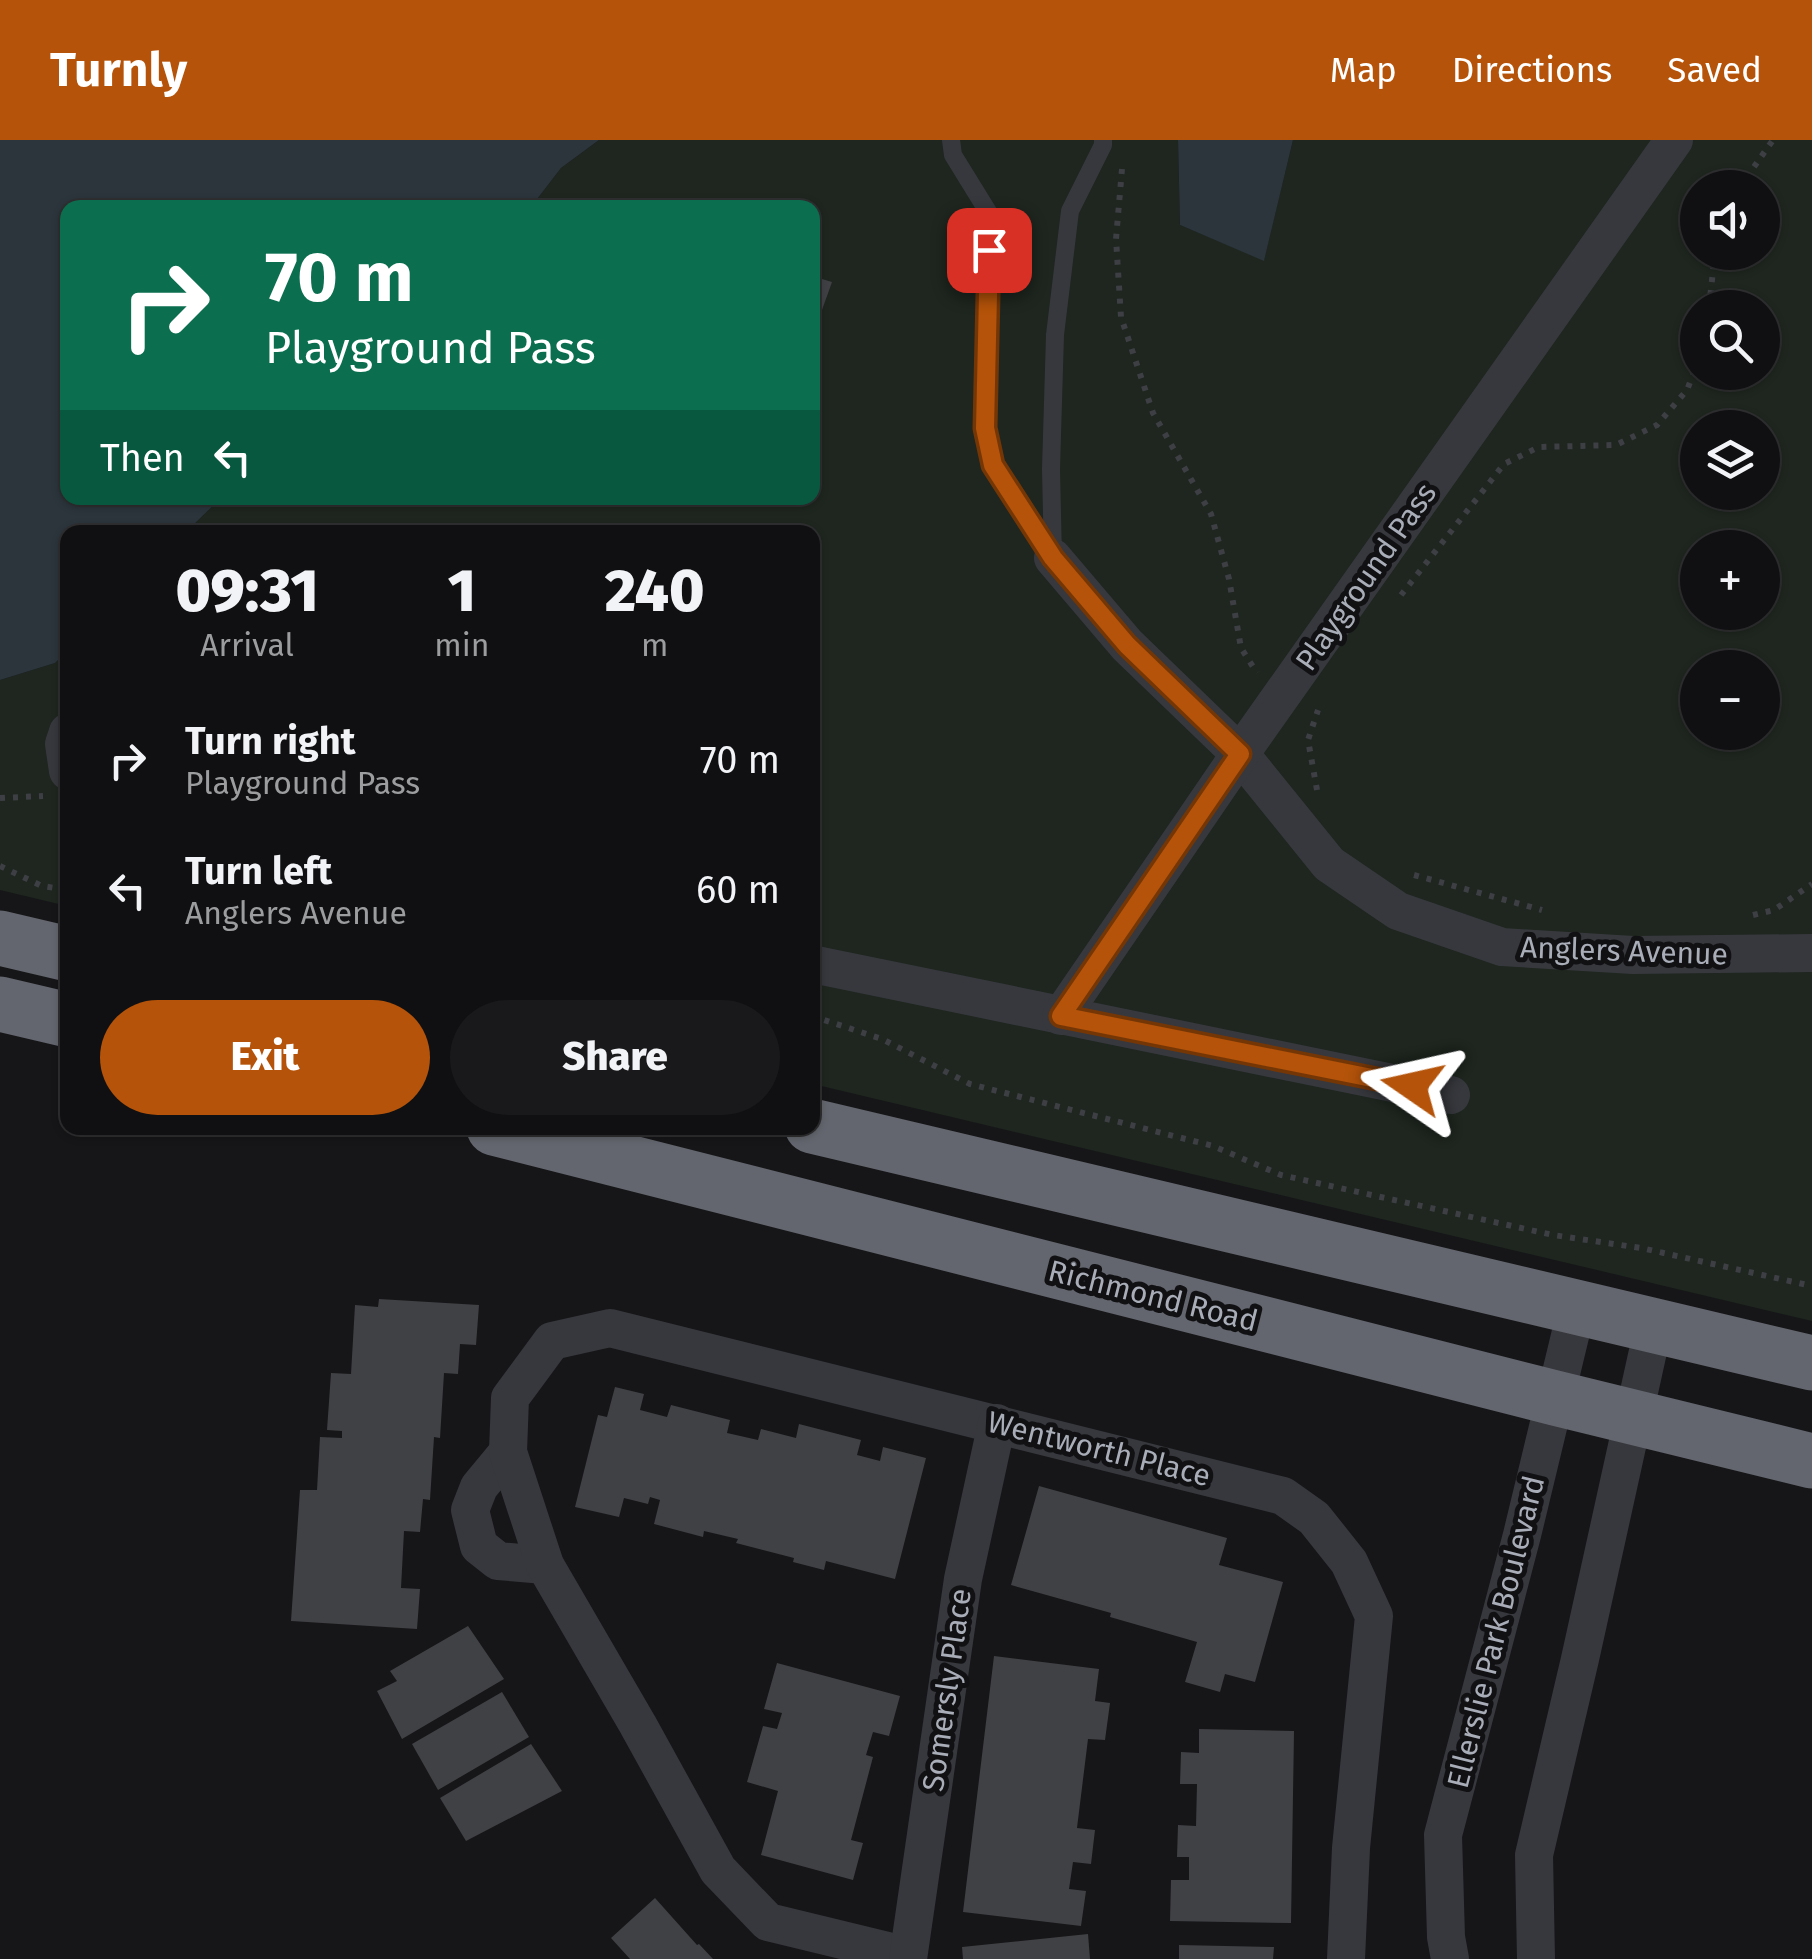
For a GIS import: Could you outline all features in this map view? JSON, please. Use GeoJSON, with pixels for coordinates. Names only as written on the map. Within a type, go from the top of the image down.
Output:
{"type":"FeatureCollection","features":[{"type":"Feature","properties":{"kind":"highway"},"geometry":{"type":"LineString","coordinates":[[0,938],[60,952]]}},
{"type":"Feature","properties":{"kind":"highway"},"geometry":{"type":"LineString","coordinates":[[0,1004],[60,1018]]}},
{"type":"Feature","properties":{"kind":"highway"},"geometry":{"type":"LineString","coordinates":[[820,1128],[1812,1363]]}},
{"type":"Feature","properties":{"kind":"highway","name":"Richmond Road"},"geometry":{"type":"LineString","coordinates":[[521,1135],[1812,1461]]}},
{"type":"Feature","properties":{"kind":"street","name":"Playground Pass"},"geometry":{"type":"LineString","coordinates":[[1061,1016],[1240,754],[1303,698],[1674,140]]}},
{"type":"Feature","properties":{"kind":"street","name":"Anglers Avenue"},"geometry":{"type":"LineString","coordinates":[[1053,558],[1127,645],[1240,754],[1329,864],[1398,912],[1502,947],[1633,955],[1812,953]]}},
{"type":"Feature","properties":{"kind":"street"},"geometry":{"type":"LineString","coordinates":[[820,966],[1451,1094]]}},
{"type":"Feature","properties":{"kind":"street","name":"Ellerslie Park Boulevard"},"geometry":{"type":"LineString","coordinates":[[1450,1959],[1443,1835],[1577,1307]]}},
{"type":"Feature","properties":{"kind":"street"},"geometry":{"type":"LineString","coordinates":[[1536,1959],[1534,1854],[1654,1324]]}},
{"type":"Feature","properties":{"kind":"street","name":"Wentworth Place"},"geometry":{"type":"LineString","coordinates":[[908,1957],[768,1922],[718,1870],[546,1564],[508,1452],[510,1398],[552,1341],[610,1328],[1283,1496],[1314,1518],[1349,1562],[1374,1616],[1352,1848],[1346,1959]]}},
{"type":"Feature","properties":{"kind":"street","name":"Somersly Place"},"geometry":{"type":"LineString","coordinates":[[908,1957],[962,1579],[997,1423]]}},
{"type":"Feature","properties":{"kind":"street"},"geometry":{"type":"LineString","coordinates":[[508,1452],[479,1487],[470,1510],[478,1546],[498,1561],[546,1564]]}},
{"type":"Feature","properties":{"kind":"lane"},"geometry":{"type":"LineString","coordinates":[[951,140],[952,155],[990,215],[985,428],[993,465],[1053,558]]}},
{"type":"Feature","properties":{"kind":"lane"},"geometry":{"type":"LineString","coordinates":[[1053,558],[1055,335],[1070,211],[1103,140]]}},
{"type":"Feature","properties":{"kind":"path"},"geometry":{"type":"LineString","coordinates":[[1752,170],[1774,140]]}},
{"type":"Feature","properties":{"kind":"path"},"geometry":{"type":"LineString","coordinates":[[1122,160],[1116,239],[1120,317],[1152,413],[1210,514],[1229,579],[1242,648],[1254,671],[1303,698],[1318,794]]}},
{"type":"Feature","properties":{"kind":"path"},"geometry":{"type":"LineString","coordinates":[[1393,605],[1504,464],[1539,447],[1616,444],[1656,425],[1687,390]]}},
{"type":"Feature","properties":{"kind":"path"},"geometry":{"type":"LineString","coordinates":[[0,798],[45,796],[60,783]]}},
{"type":"Feature","properties":{"kind":"path"},"geometry":{"type":"LineString","coordinates":[[0,866],[42,886],[60,889]]}},
{"type":"Feature","properties":{"kind":"path"},"geometry":{"type":"LineString","coordinates":[[1408,873],[1550,912]]}},
{"type":"Feature","properties":{"kind":"path"},"geometry":{"type":"LineString","coordinates":[[1739,919],[1774,910],[1812,884]]}},
{"type":"Feature","properties":{"kind":"path"},"geometry":{"type":"LineString","coordinates":[[820,1019],[882,1039],[970,1084],[1213,1146],[1281,1175],[1553,1235],[1641,1248],[1812,1286]]}},
{"type":"Feature","properties":{"kind":"shaded area"},"geometry":{"type":"Polygon","coordinates":[[[0,140],[599,140],[561,168],[536,200],[60,200],[60,505],[214,505],[193,525],[60,525],[60,658],[0,680],[0,140]]]}},
{"type":"Feature","properties":{"kind":"shaded area"},"geometry":{"type":"Polygon","coordinates":[[[599,140],[1178,140],[1180,225],[1264,260],[1293,140],[1812,140],[1812,1321],[820,1086],[820,525],[193,525],[214,505],[820,505],[820,200],[536,200],[561,168],[599,140]]]}},
{"type":"Feature","properties":{"kind":"shaded area"},"geometry":{"type":"Polygon","coordinates":[[[1178,140],[1293,140],[1264,261],[1180,225],[1178,140]]]}},
{"type":"Feature","properties":{"kind":"shaded area"},"geometry":{"type":"Polygon","coordinates":[[[60,658],[60,904],[0,890],[0,680],[60,658]]]}},
{"type":"Feature","properties":{"kind":"building"},"geometry":{"type":"Polygon","coordinates":[[[820,278],[832,282],[820,315],[820,278]]]}},
{"type":"Feature","properties":{"kind":"building"},"geometry":{"type":"Polygon","coordinates":[[[379,1299],[479,1305],[476,1345],[460,1344],[458,1374],[444,1373],[440,1438],[434,1437],[430,1500],[423,1499],[420,1532],[404,1531],[401,1588],[420,1589],[417,1629],[291,1621],[300,1490],[317,1490],[320,1437],[342,1438],[342,1431],[327,1430],[331,1373],[351,1374],[355,1305],[378,1307],[379,1299]]]}},
{"type":"Feature","properties":{"kind":"building"},"geometry":{"type":"Polygon","coordinates":[[[615,1387],[644,1394],[640,1410],[667,1417],[671,1405],[730,1420],[727,1433],[758,1440],[761,1429],[796,1438],[799,1424],[861,1440],[857,1455],[880,1461],[883,1447],[926,1458],[895,1579],[826,1561],[824,1570],[736,1543],[738,1539],[704,1531],[703,1537],[654,1524],[660,1500],[650,1497],[648,1504],[624,1498],[619,1517],[575,1507],[598,1415],[607,1417],[615,1387]]]}},
{"type":"Feature","properties":{"kind":"building"},"geometry":{"type":"Polygon","coordinates":[[[1039,1486],[1227,1538],[1219,1565],[1283,1582],[1255,1682],[1225,1674],[1220,1692],[1185,1682],[1197,1642],[1011,1585],[1039,1486]]]}},
{"type":"Feature","properties":{"kind":"building"},"geometry":{"type":"Polygon","coordinates":[[[468,1626],[504,1679],[402,1739],[377,1691],[397,1681],[390,1671],[468,1626]]]}},
{"type":"Feature","properties":{"kind":"building"},"geometry":{"type":"Polygon","coordinates":[[[994,1656],[1099,1669],[1095,1701],[1110,1703],[1105,1740],[1088,1739],[1077,1828],[1095,1830],[1091,1864],[1073,1862],[1069,1889],[1086,1891],[1081,1926],[963,1912],[994,1656]]]}},
{"type":"Feature","properties":{"kind":"building"},"geometry":{"type":"Polygon","coordinates":[[[777,1663],[900,1696],[889,1736],[873,1732],[866,1755],[873,1757],[851,1840],[863,1843],[853,1880],[761,1855],[778,1791],[747,1782],[763,1726],[777,1729],[782,1713],[764,1709],[777,1663]]]}},
{"type":"Feature","properties":{"kind":"building"},"geometry":{"type":"Polygon","coordinates":[[[502,1692],[529,1737],[438,1790],[412,1744],[502,1692]]]}},
{"type":"Feature","properties":{"kind":"building"},"geometry":{"type":"Polygon","coordinates":[[[1199,1729],[1294,1731],[1291,1923],[1170,1921],[1171,1880],[1189,1880],[1189,1857],[1177,1857],[1178,1825],[1196,1826],[1197,1784],[1180,1784],[1181,1752],[1199,1753],[1199,1729]]]}},
{"type":"Feature","properties":{"kind":"building"},"geometry":{"type":"Polygon","coordinates":[[[531,1744],[562,1791],[466,1841],[440,1798],[531,1744]]]}},
{"type":"Feature","properties":{"kind":"building"},"geometry":{"type":"Polygon","coordinates":[[[655,1898],[713,1959],[630,1959],[611,1938],[655,1898]]]}},
{"type":"Feature","properties":{"kind":"building"},"geometry":{"type":"Polygon","coordinates":[[[1088,1934],[1090,1959],[963,1959],[962,1947],[1088,1934]]]}},
{"type":"Feature","properties":{"kind":"building"},"geometry":{"type":"Polygon","coordinates":[[[1179,1945],[1274,1947],[1273,1959],[1179,1959],[1179,1945]]]}},
{"type":"Feature","properties":{"kind":"route"},"geometry":{"type":"LineString","coordinates":[[989,250],[985,428],[993,465],[1053,558],[1127,645],[1240,754],[1061,1016],[1412,1086]]}}]}
